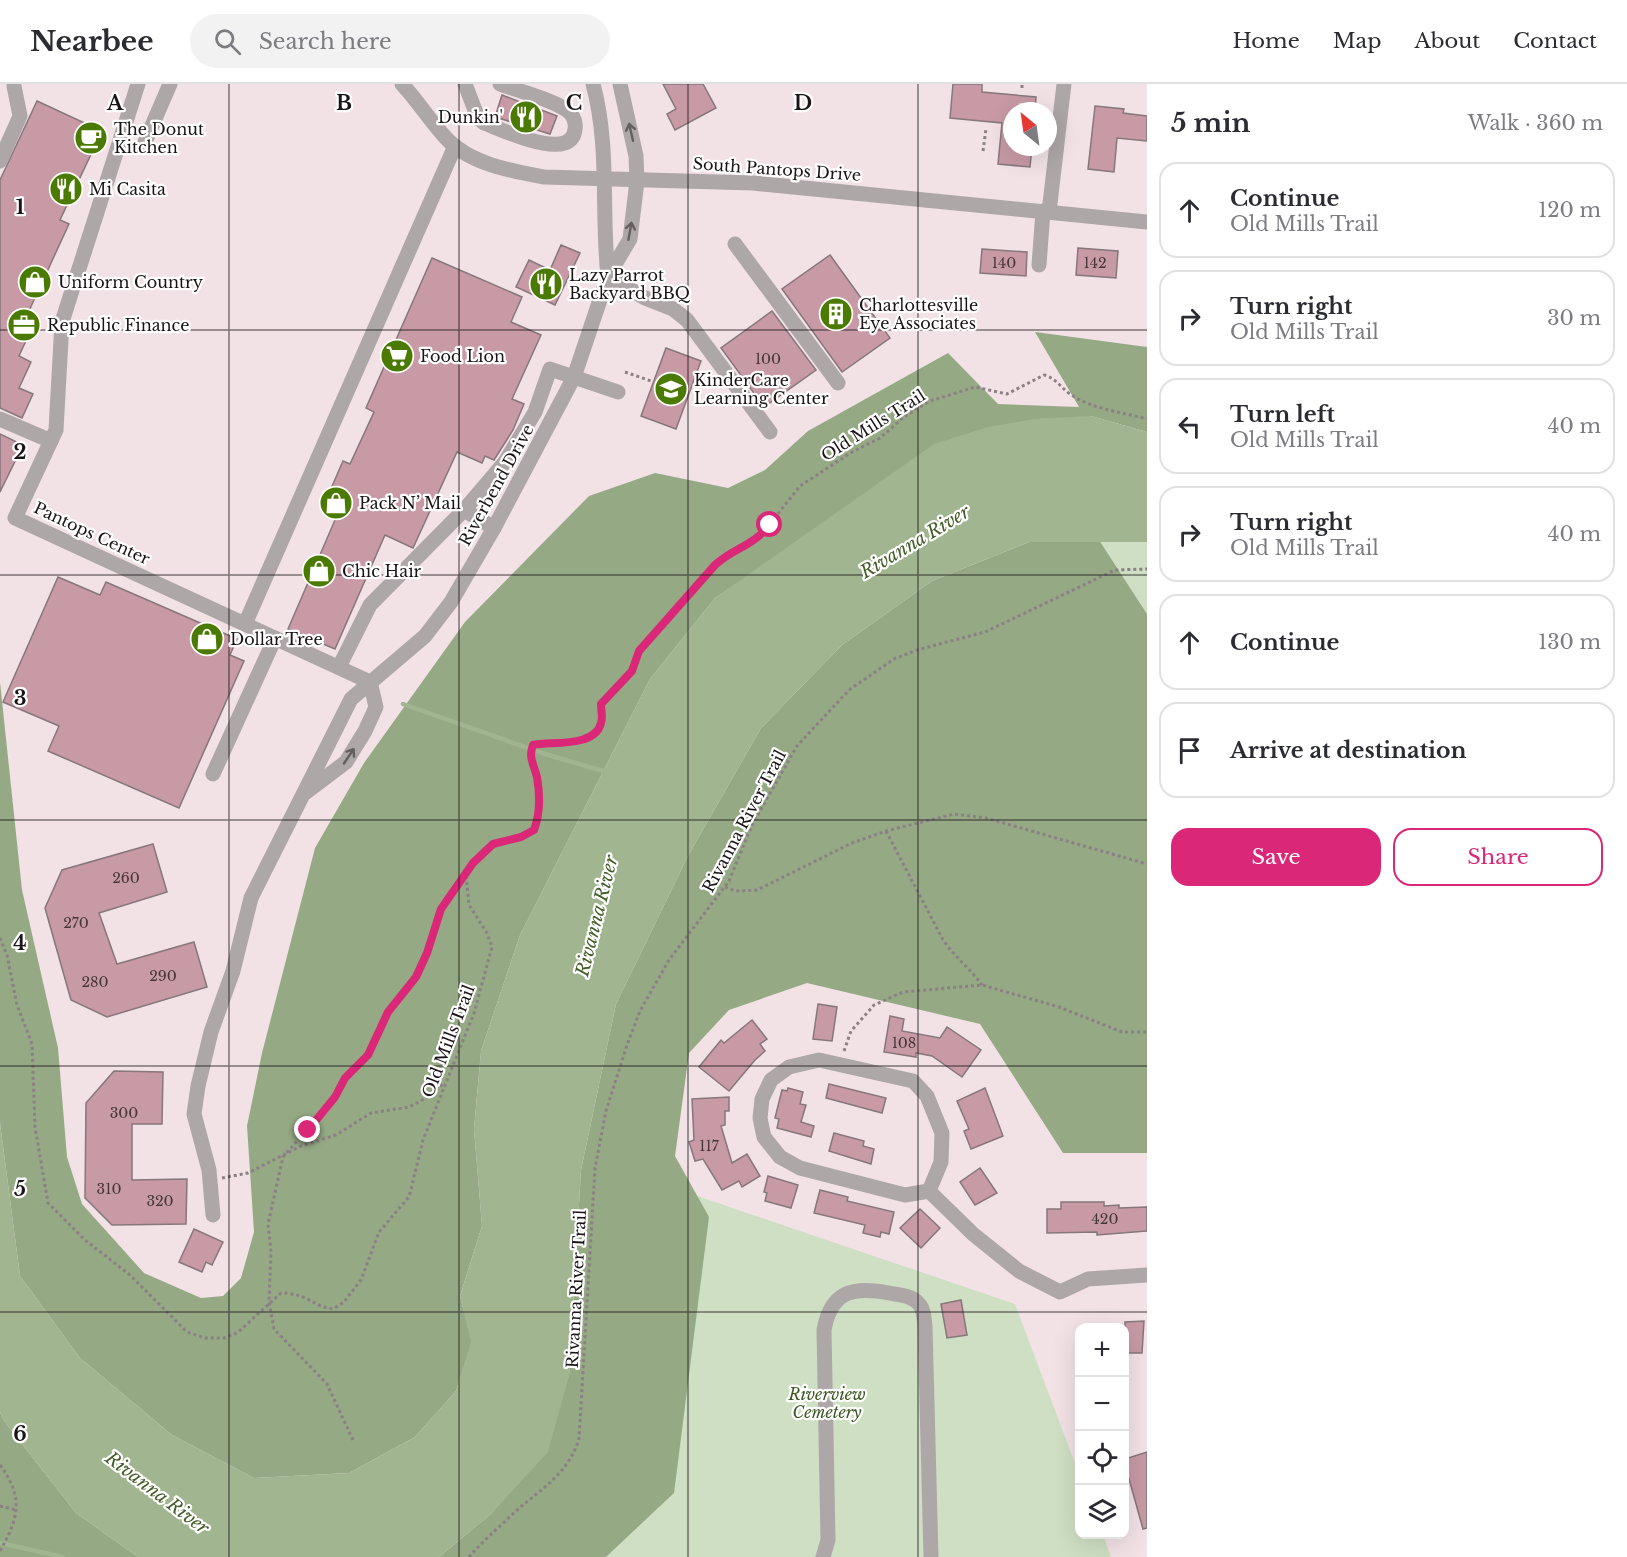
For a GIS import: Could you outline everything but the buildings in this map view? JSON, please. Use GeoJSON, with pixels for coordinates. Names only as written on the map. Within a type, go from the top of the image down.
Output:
{"type":"FeatureCollection","features":[{"type":"Feature","properties":{"kind":"street","name":"Pantops Center"},"geometry":{"type":"LineString","coordinates":[[138,84],[62,322],[56,430],[15,518],[370,682]]}},
{"type":"Feature","properties":{"kind":"street"},"geometry":{"type":"LineString","coordinates":[[145,142],[170,84]]}},
{"type":"Feature","properties":{"kind":"street","name":"South Pantops Drive"},"geometry":{"type":"LineString","coordinates":[[402,84],[447,140],[486,163],[514,172],[544,177],[753,183],[1147,222]]}},
{"type":"Feature","properties":{"kind":"street"},"geometry":{"type":"LineString","coordinates":[[465,84],[478,118],[484,123],[539,143],[555,146],[565,144],[575,130],[572,116],[568,111],[500,84]]}},
{"type":"Feature","properties":{"kind":"street","name":"Riverbend Drive"},"geometry":{"type":"LineString","coordinates":[[593,84],[603,140],[603,232],[608,276]]}},
{"type":"Feature","properties":{"kind":"street","name":"Riverbend Drive"},"geometry":{"type":"LineString","coordinates":[[213,1215],[210,1180],[194,1114],[209,1039],[233,971],[251,898],[305,793],[322,752],[351,699],[425,636],[451,602],[494,528],[574,377],[608,276],[630,239],[637,181],[636,156],[620,84]]}},
{"type":"Feature","properties":{"kind":"street"},"geometry":{"type":"LineString","coordinates":[[1040,265],[1064,84]]}},
{"type":"Feature","properties":{"kind":"street"},"geometry":{"type":"LineString","coordinates":[[0,161],[20,116],[10,88]]}},
{"type":"Feature","properties":{"kind":"street"},"geometry":{"type":"LineString","coordinates":[[245,624],[455,146]]}},
{"type":"Feature","properties":{"kind":"street"},"geometry":{"type":"LineString","coordinates":[[735,244],[838,383]]}},
{"type":"Feature","properties":{"kind":"street"},"geometry":{"type":"LineString","coordinates":[[608,276],[645,298],[673,309],[687,320],[770,432]]}},
{"type":"Feature","properties":{"kind":"street"},"geometry":{"type":"LineString","coordinates":[[339,667],[370,605],[464,510],[506,462],[535,412],[550,369],[618,392]]}},
{"type":"Feature","properties":{"kind":"street"},"geometry":{"type":"LineString","coordinates":[[0,419],[51,441]]}},
{"type":"Feature","properties":{"kind":"street"},"geometry":{"type":"LineString","coordinates":[[464,510],[494,528]]}},
{"type":"Feature","properties":{"kind":"street"},"geometry":{"type":"LineString","coordinates":[[213,774],[275,638]]}},
{"type":"Feature","properties":{"kind":"street"},"geometry":{"type":"LineString","coordinates":[[305,793],[346,762],[365,731],[376,707],[370,682]]}},
{"type":"Feature","properties":{"kind":"street"},"geometry":{"type":"LineString","coordinates":[[819,1060],[913,1081],[927,1096],[942,1133],[941,1162],[929,1191],[905,1195],[800,1168],[780,1157],[764,1137],[760,1118],[762,1099],[771,1080],[789,1067],[819,1060]]}},
{"type":"Feature","properties":{"kind":"street"},"geometry":{"type":"LineString","coordinates":[[929,1191],[973,1234],[1019,1271],[1060,1292],[1088,1279],[1147,1275]]}},
{"type":"Feature","properties":{"kind":"street"},"geometry":{"type":"LineString","coordinates":[[823,1557],[828,1540],[824,1330],[826,1319],[836,1299],[858,1289],[909,1296],[921,1306],[925,1326],[931,1557]]}},
{"type":"Feature","properties":{"kind":"street"},"geometry":{"type":"LineString","coordinates":[[828,1540],[837,1557]]}},
{"type":"Feature","properties":{"kind":"path"},"geometry":{"type":"LineString","coordinates":[[983,151],[986,129]]}},
{"type":"Feature","properties":{"kind":"path"},"geometry":{"type":"LineString","coordinates":[[625,372],[651,381]]}},
{"type":"Feature","properties":{"kind":"path","name":"Old Mills Trail"},"geometry":{"type":"LineString","coordinates":[[0,938],[7,955],[17,1005],[32,1044],[35,1127],[48,1203],[85,1240],[130,1275],[187,1332],[206,1338],[224,1338],[237,1333],[280,1293],[297,1293],[312,1299],[322,1307],[333,1309],[344,1302],[361,1280],[379,1232],[409,1197],[423,1140],[474,1012],[492,947],[469,905],[466,876],[482,852],[493,844],[521,837],[534,830],[539,818],[537,779],[530,754],[533,745],[548,742],[563,744],[584,739],[596,731],[601,724],[601,704],[632,671],[639,651],[715,565],[727,554],[756,541],[800,486],[852,452],[880,438],[904,417],[930,401],[975,387],[1007,394],[1044,375],[1053,378],[1069,394],[1090,404],[1147,418]]}},
{"type":"Feature","properties":{"kind":"path","name":"Rivanna River Trail"},"geometry":{"type":"LineString","coordinates":[[469,1557],[516,1511],[556,1478],[574,1454],[579,1439],[593,1196],[606,1111],[627,1045],[653,985],[685,938],[725,887],[766,798],[797,746],[849,690],[872,671],[917,650],[985,632],[1115,570],[1147,569]]}},
{"type":"Feature","properties":{"kind":"path"},"geometry":{"type":"LineString","coordinates":[[725,887],[736,891],[758,890],[822,857],[886,831],[933,818],[968,814],[1096,847],[1147,864]]}},
{"type":"Feature","properties":{"kind":"path"},"geometry":{"type":"LineString","coordinates":[[886,831],[942,938],[951,952],[971,970],[982,985]]}},
{"type":"Feature","properties":{"kind":"path"},"geometry":{"type":"LineString","coordinates":[[353,1440],[327,1383],[274,1329],[269,1302],[271,1252],[268,1224],[283,1157],[320,1115],[345,1078],[368,1055],[388,1012],[416,977],[427,953],[441,909],[466,876]]}},
{"type":"Feature","properties":{"kind":"path"},"geometry":{"type":"LineString","coordinates":[[840,1065],[851,1031],[874,1005],[903,992],[982,985],[1059,1007],[1122,1032],[1147,1032]]}},
{"type":"Feature","properties":{"kind":"path"},"geometry":{"type":"LineString","coordinates":[[210,1180],[248,1173],[301,1146],[336,1135],[371,1113],[409,1107],[426,1098],[446,1082]]}},
{"type":"Feature","properties":{"kind":"path"},"geometry":{"type":"LineString","coordinates":[[0,1465],[13,1483],[17,1510],[14,1527],[0,1551]]}},
{"type":"Feature","properties":{"kind":"path"},"geometry":{"type":"LineString","coordinates":[[0,1506],[17,1510]]}},
{"type":"Feature","properties":{"kind":"green space"},"geometry":{"type":"Polygon","coordinates":[[[1099,540],[1147,542],[1147,614],[1099,540]]]}},
{"type":"Feature","properties":{"kind":"green space","name":"Riverview Cemetery"},"geometry":{"type":"Polygon","coordinates":[[[671,1187],[1015,1304],[1075,1463],[1075,1539],[1104,1539],[1111,1557],[606,1557],[674,1493],[671,1187]]]}},
{"type":"Feature","properties":{"kind":"shaded area"},"geometry":{"type":"Polygon","coordinates":[[[1035,332],[1147,347],[1147,432],[1091,416],[812,533],[715,598],[650,679],[520,935],[481,1051],[474,1129],[482,1226],[460,1296],[472,1342],[456,1391],[415,1437],[349,1473],[254,1478],[172,1435],[80,1358],[20,1276],[0,1123],[0,682],[22,890],[58,1048],[67,1157],[82,1204],[144,1273],[201,1298],[223,1296],[241,1278],[254,1232],[247,1126],[262,1053],[315,848],[364,763],[465,622],[589,496],[655,473],[728,488],[765,470],[808,431],[948,353],[998,404],[1079,407],[1035,332]]]}},
{"type":"Feature","properties":{"kind":"shaded area"},"geometry":{"type":"Polygon","coordinates":[[[1099,540],[1147,614],[1147,1153],[1063,1153],[980,1024],[807,983],[729,1010],[689,1053],[675,1156],[709,1217],[674,1493],[606,1557],[439,1557],[492,1513],[569,1376],[581,1170],[616,1004],[689,854],[761,728],[842,645],[932,581],[1029,542],[1099,540]]]}},
{"type":"Feature","properties":{"kind":"shaded area"},"geometry":{"type":"Polygon","coordinates":[[[0,1412],[4,1421],[76,1513],[138,1557],[0,1557],[0,1412]]]}},
{"type":"Feature","properties":{"kind":"water","name":"Rivanna River"},"geometry":{"type":"Polygon","coordinates":[[[1091,416],[1147,432],[1147,542],[1029,542],[932,581],[842,645],[761,728],[689,854],[616,1004],[581,1170],[569,1376],[548,1452],[492,1513],[439,1557],[138,1557],[76,1513],[4,1421],[0,1412],[0,1123],[20,1276],[80,1358],[172,1435],[254,1478],[349,1473],[415,1437],[456,1391],[471,1342],[460,1296],[482,1226],[474,1129],[481,1051],[520,935],[650,679],[715,598],[934,444],[988,427],[1034,419],[1091,416]]]}},
{"type":"Feature","properties":{"kind":"waterway"},"geometry":{"type":"LineString","coordinates":[[403,704],[542,753],[603,771]]}},
{"type":"Feature","properties":{"kind":"waterway"},"geometry":{"type":"LineString","coordinates":[[0,1543],[63,1557]]}},
{"type":"Feature","properties":{"kind":"place","name":"Dunkin'"},"geometry":{"type":"Point","coordinates":[526,117]}},
{"type":"Feature","properties":{"kind":"place","name":"The Donut Kitchen"},"geometry":{"type":"Point","coordinates":[91,138]}},
{"type":"Feature","properties":{"kind":"place","name":"Mi Casita"},"geometry":{"type":"Point","coordinates":[66,189]}},
{"type":"Feature","properties":{"kind":"place","name":"Uniform Country"},"geometry":{"type":"Point","coordinates":[35,282]}},
{"type":"Feature","properties":{"kind":"place","name":"Lazy Parrot Backyard BBQ"},"geometry":{"type":"Point","coordinates":[546,284]}},
{"type":"Feature","properties":{"kind":"place","name":"Charlottesville Eye Associates"},"geometry":{"type":"Point","coordinates":[836,314]}},
{"type":"Feature","properties":{"kind":"place","name":"Republic Finance"},"geometry":{"type":"Point","coordinates":[24,325]}},
{"type":"Feature","properties":{"kind":"place","name":"Food Lion"},"geometry":{"type":"Point","coordinates":[397,356]}},
{"type":"Feature","properties":{"kind":"place","name":"KinderCare Learning Center"},"geometry":{"type":"Point","coordinates":[671,389]}},
{"type":"Feature","properties":{"kind":"place","name":"Pack N’ Mail"},"geometry":{"type":"Point","coordinates":[336,503]}},
{"type":"Feature","properties":{"kind":"place","name":"Chic Hair"},"geometry":{"type":"Point","coordinates":[319,571]}},
{"type":"Feature","properties":{"kind":"place","name":"Dollar Tree"},"geometry":{"type":"Point","coordinates":[207,639]}},
{"type":"Feature","properties":{"kind":"route"},"geometry":{"type":"LineString","coordinates":[[308,1130],[335,1097],[345,1078],[368,1055],[388,1012],[416,977],[427,953],[441,909],[473,863],[493,844],[505,839],[521,837],[534,830],[539,818],[537,779],[530,754],[533,745],[548,742],[563,744],[584,739],[596,731],[601,724],[601,704],[632,671],[639,651],[715,565],[727,554],[756,541],[770,525]]}}]}
